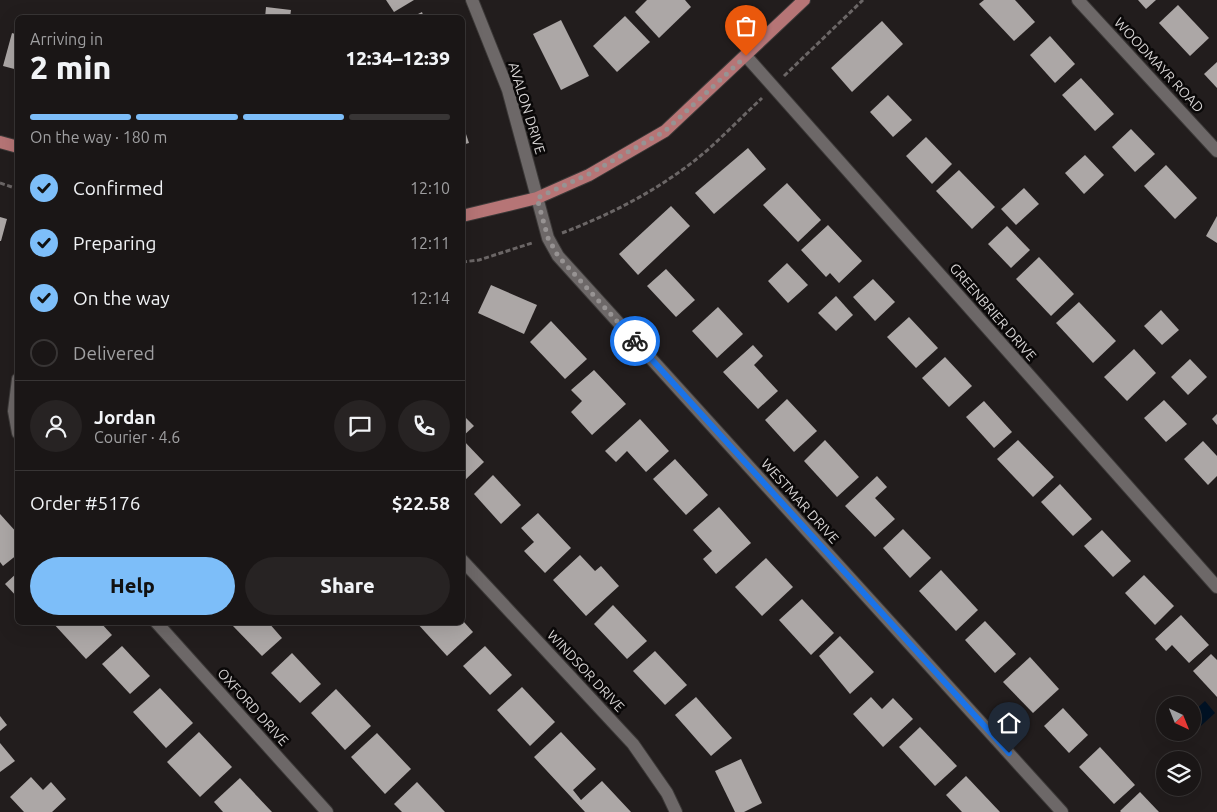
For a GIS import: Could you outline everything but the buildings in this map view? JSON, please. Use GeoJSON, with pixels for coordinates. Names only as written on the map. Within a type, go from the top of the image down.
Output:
{"type":"FeatureCollection","features":[{"type":"Feature","properties":{"kind":"main road"},"geometry":{"type":"LineString","coordinates":[[465,215],[537,198],[589,174],[665,131],[804,0]]}},
{"type":"Feature","properties":{"kind":"main road"},"geometry":{"type":"LineString","coordinates":[[0,142],[15,146]]}},
{"type":"Feature","properties":{"kind":"street","name":"AVALON DRIVE"},"geometry":{"type":"LineString","coordinates":[[472,0],[508,90],[537,198]]}},
{"type":"Feature","properties":{"kind":"street","name":"WOODMAYR ROAD"},"geometry":{"type":"LineString","coordinates":[[1078,0],[1217,151]]}},
{"type":"Feature","properties":{"kind":"street","name":"GREENBRIER DRIVE"},"geometry":{"type":"LineString","coordinates":[[746,56],[1217,587]]}},
{"type":"Feature","properties":{"kind":"street","name":"WESTMAR DRIVE"},"geometry":{"type":"LineString","coordinates":[[537,198],[548,238],[558,256],[1062,812]]}},
{"type":"Feature","properties":{"kind":"street"},"geometry":{"type":"LineString","coordinates":[[15,402],[15,416]]}},
{"type":"Feature","properties":{"kind":"street","name":"WINDSOR DRIVE"},"geometry":{"type":"LineString","coordinates":[[465,563],[634,744],[667,793],[676,812]]}},
{"type":"Feature","properties":{"kind":"street","name":"OXFORD DRIVE"},"geometry":{"type":"LineString","coordinates":[[159,625],[327,812]]}},
{"type":"Feature","properties":{"kind":"path"},"geometry":{"type":"LineString","coordinates":[[465,262],[479,260],[548,238],[601,218],[675,174],[711,146],[863,0]]}},
{"type":"Feature","properties":{"kind":"path"},"geometry":{"type":"LineString","coordinates":[[0,183],[15,188]]}},
{"type":"Feature","properties":{"kind":"water"},"geometry":{"type":"Polygon","coordinates":[[[1205,701],[1215,713],[1201,726],[1201,705],[1205,701]]]}},
{"type":"Feature","properties":{"kind":"way so far"},"geometry":{"type":"LineString","coordinates":[[635,341],[558,256],[548,238],[537,198],[589,174],[665,131],[746,56]]}},
{"type":"Feature","properties":{"kind":"route"},"geometry":{"type":"LineString","coordinates":[[635,341],[1009,753]]}}]}
